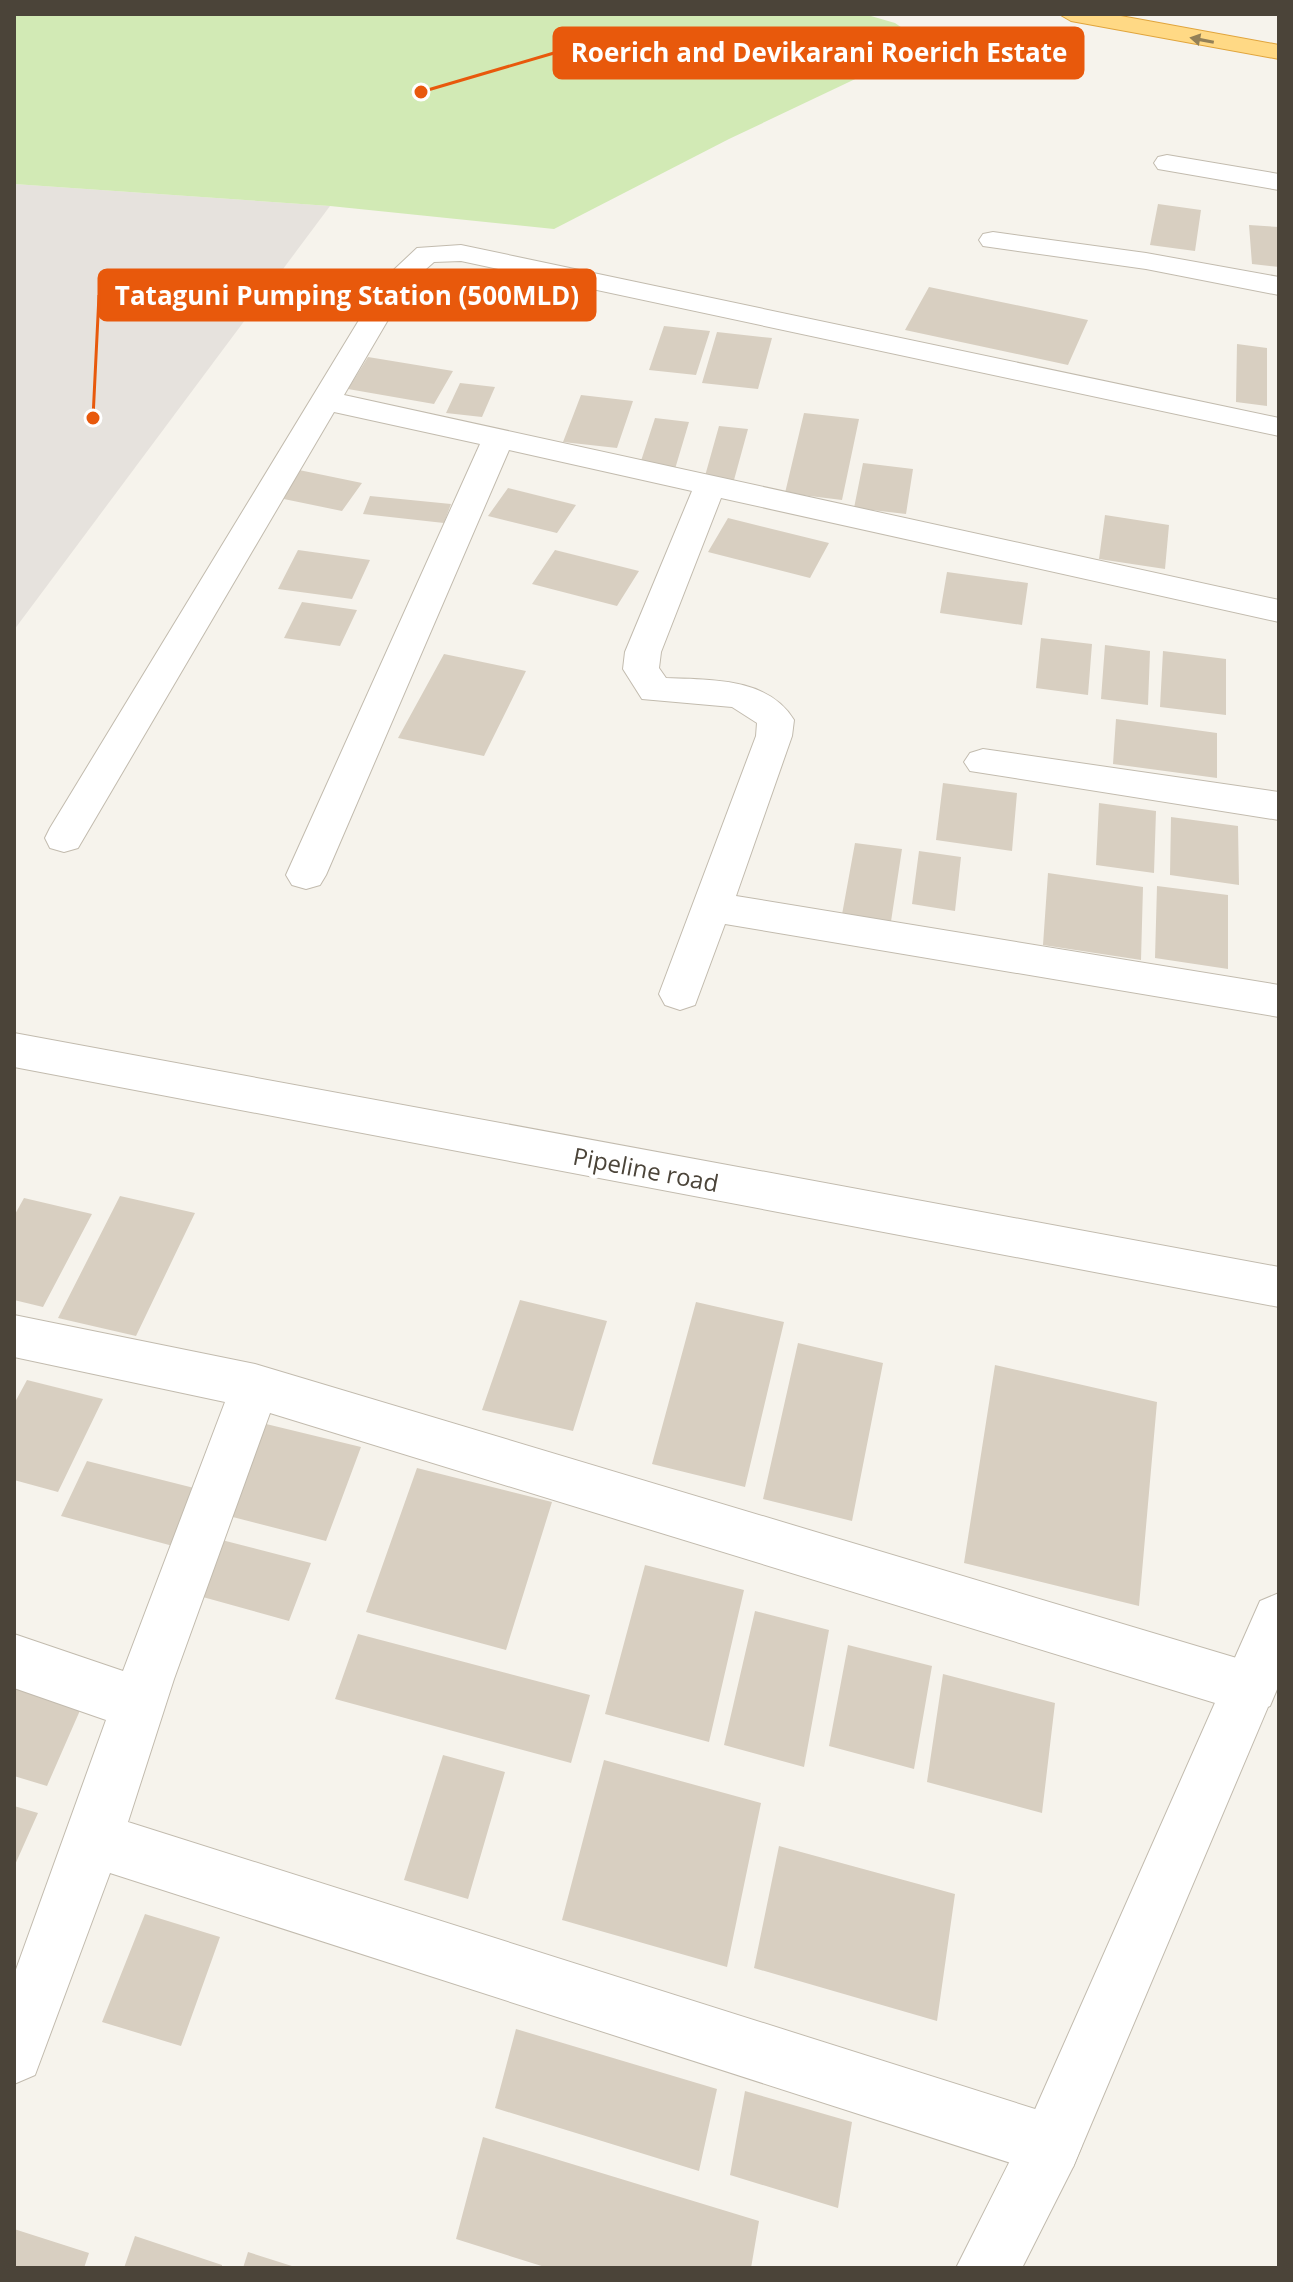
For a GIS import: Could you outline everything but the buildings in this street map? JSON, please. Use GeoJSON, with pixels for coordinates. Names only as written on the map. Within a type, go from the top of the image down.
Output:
{"type":"FeatureCollection","features":[{"type":"Feature","properties":{"kind":"highway"},"geometry":{"type":"LineString","coordinates":[[1071,14],[1279,52]]}},
{"type":"Feature","properties":{"kind":"street"},"geometry":{"type":"LineString","coordinates":[[1167,163],[1279,182]]}},
{"type":"Feature","properties":{"kind":"street"},"geometry":{"type":"LineString","coordinates":[[993,240],[1146,261],[1279,286]]}},
{"type":"Feature","properties":{"kind":"street"},"geometry":{"type":"LineString","coordinates":[[64,838],[398,279],[427,254],[461,253],[1279,427]]}},
{"type":"Feature","properties":{"kind":"street"},"geometry":{"type":"LineString","coordinates":[[324,400],[1279,611]]}},
{"type":"Feature","properties":{"kind":"street"},"geometry":{"type":"LineString","coordinates":[[306,875],[498,439]]}},
{"type":"Feature","properties":{"kind":"street"},"geometry":{"type":"LineString","coordinates":[[680,994],[774,736],[776,720],[765,706],[738,695],[655,690],[641,669],[643,652],[710,486]]}},
{"type":"Feature","properties":{"kind":"street"},"geometry":{"type":"LineString","coordinates":[[983,762],[1279,806]]}},
{"type":"Feature","properties":{"kind":"street"},"geometry":{"type":"LineString","coordinates":[[712,907],[1279,1001]]}},
{"type":"Feature","properties":{"kind":"street","name":"Pipeline road"},"geometry":{"type":"LineString","coordinates":[[14,1050],[1279,1287]]}},
{"type":"Feature","properties":{"kind":"street"},"geometry":{"type":"LineString","coordinates":[[14,1336],[255,1386],[1251,1687]]}},
{"type":"Feature","properties":{"kind":"street"},"geometry":{"type":"LineString","coordinates":[[14,2054],[94,1840],[139,1704],[255,1386]]}},
{"type":"Feature","properties":{"kind":"street"},"geometry":{"type":"LineString","coordinates":[[988,2268],[1051,2145],[1279,1619]]}},
{"type":"Feature","properties":{"kind":"street"},"geometry":{"type":"LineString","coordinates":[[14,1661],[139,1704]]}},
{"type":"Feature","properties":{"kind":"street"},"geometry":{"type":"LineString","coordinates":[[94,1840],[1051,2145]]}},
{"type":"Feature","properties":{"kind":"shaded area"},"geometry":{"type":"Polygon","coordinates":[[[14,184],[330,206],[14,630],[14,184]]]}},
{"type":"Feature","properties":{"kind":"green space"},"geometry":{"type":"Polygon","coordinates":[[[14,14],[864,14],[895,23],[927,45],[729,139],[554,229],[330,206],[14,184],[14,14]]]}},
{"type":"Feature","properties":{"kind":"place","name":"Roerich and Devikarani Roerich Estate"},"geometry":{"type":"Point","coordinates":[421,92]}},
{"type":"Feature","properties":{"kind":"place","name":"Tataguni Pumping Station (500MLD)"},"geometry":{"type":"Point","coordinates":[93,418]}}]}
